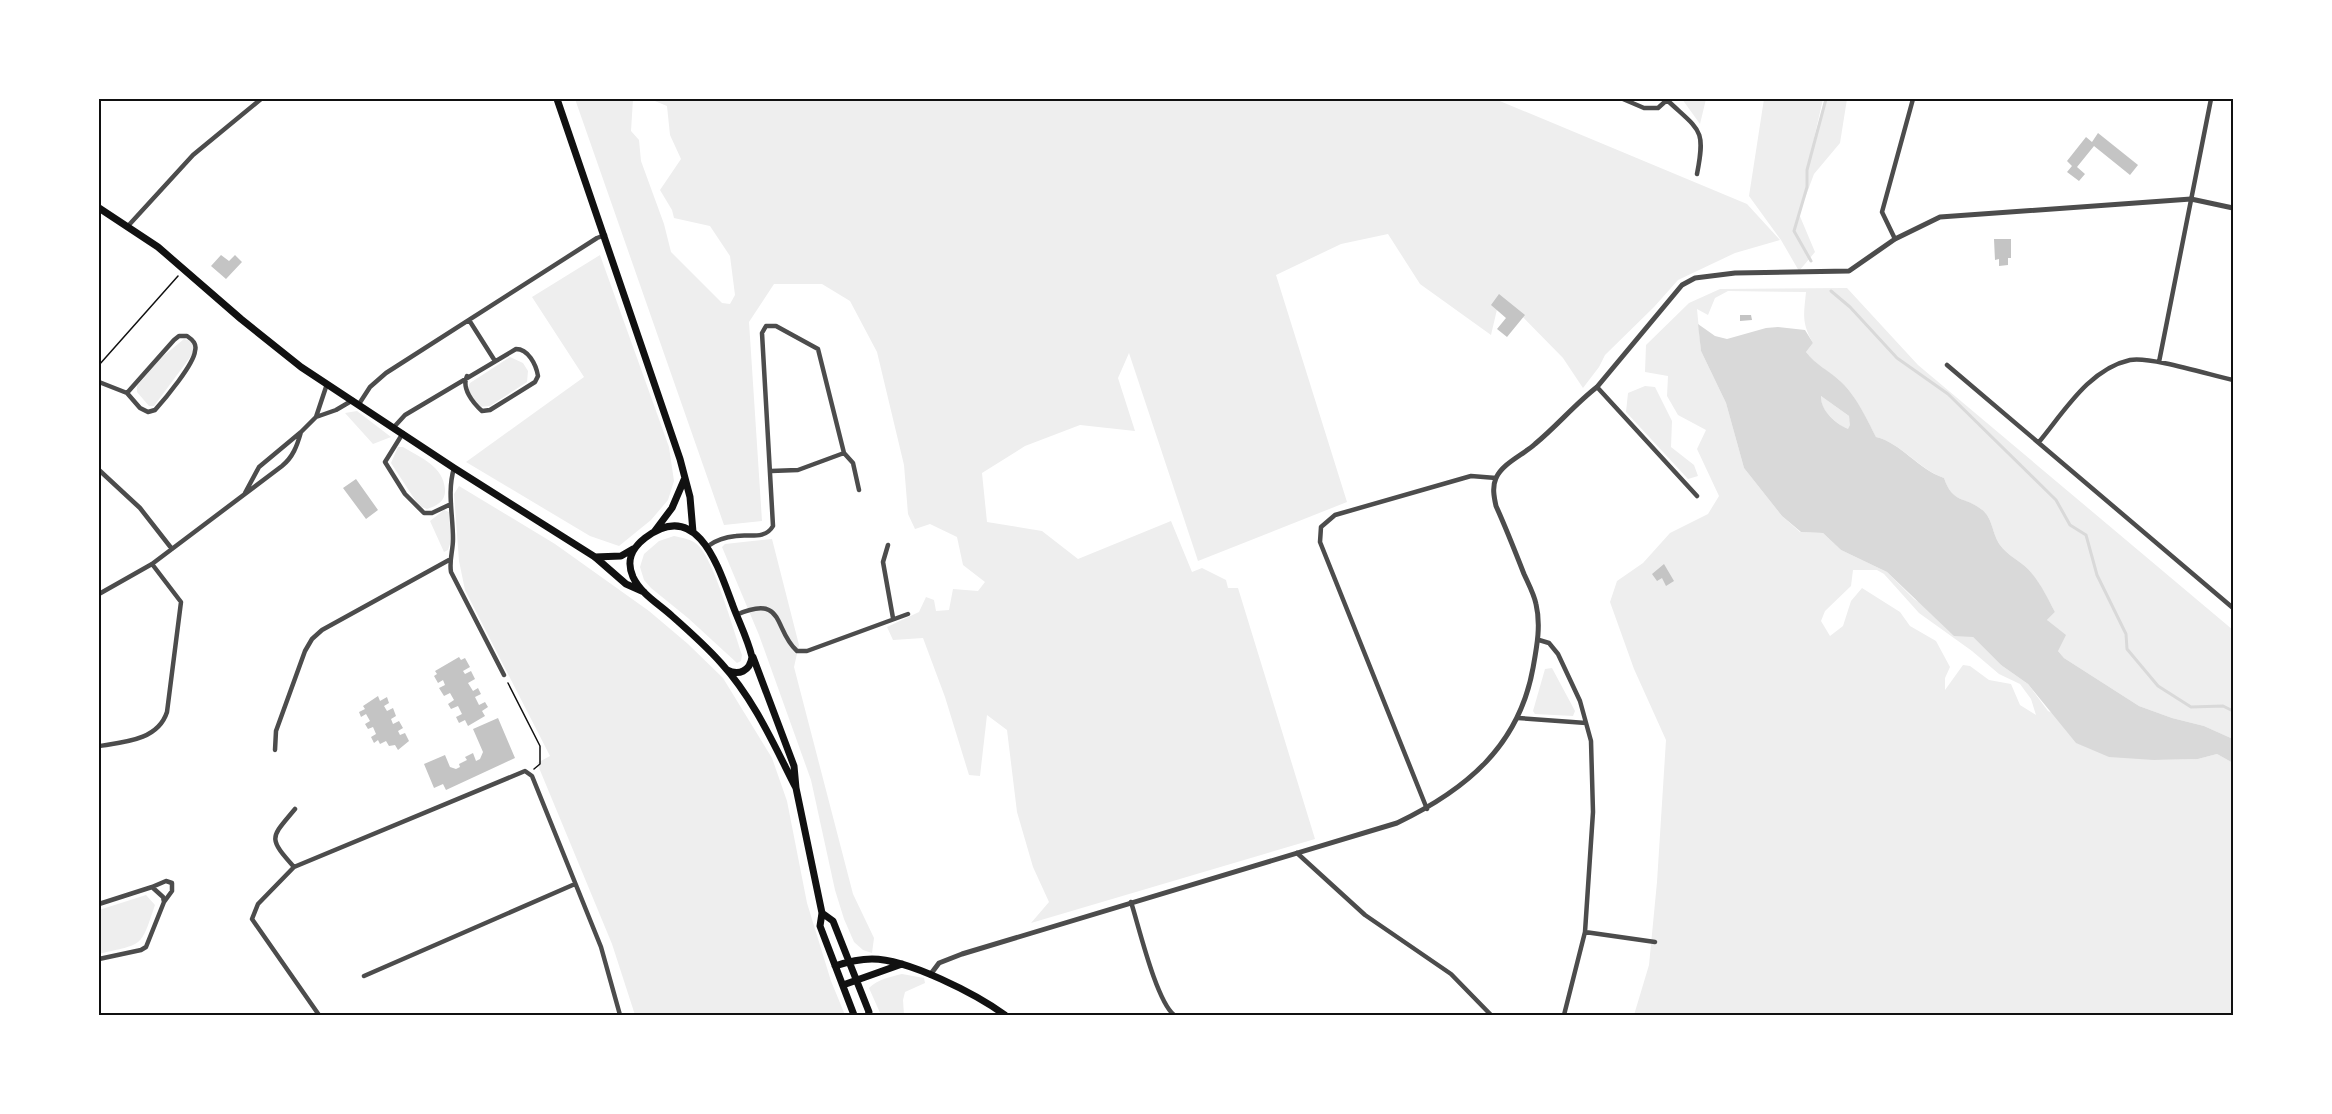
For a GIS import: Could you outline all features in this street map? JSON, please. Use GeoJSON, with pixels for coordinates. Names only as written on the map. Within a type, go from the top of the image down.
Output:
{"type":"FeatureCollection","features":[{"type":"Feature","properties":{"kind":"main road"},"geometry":{"type":"LineString","coordinates":[[557,99],[680,459],[690,497],[693,532]]}},
{"type":"Feature","properties":{"kind":"main road"},"geometry":{"type":"LineString","coordinates":[[99,208],[169,256],[268,341],[327,384],[454,468],[594,556],[626,584],[644,592]]}},
{"type":"Feature","properties":{"kind":"main road"},"geometry":{"type":"LineString","coordinates":[[594,556],[621,556],[654,532],[672,508],[684,480]]}},
{"type":"Feature","properties":{"kind":"main road"},"geometry":{"type":"LineString","coordinates":[[654,532],[677,527],[693,532],[708,546],[717,562],[788,745],[822,913],[820,926],[854,1015]]}},
{"type":"Feature","properties":{"kind":"main road"},"geometry":{"type":"LineString","coordinates":[[633,549],[630,556],[630,570],[639,587],[700,641],[727,670],[762,722],[796,788]]}},
{"type":"Feature","properties":{"kind":"main road"},"geometry":{"type":"LineString","coordinates":[[727,670],[735,673],[745,671],[751,663],[750,652]]}},
{"type":"Feature","properties":{"kind":"main road"},"geometry":{"type":"LineString","coordinates":[[822,913],[833,921],[869,1012],[868,1015]]}},
{"type":"Feature","properties":{"kind":"main road"},"geometry":{"type":"LineString","coordinates":[[835,966],[873,958],[902,964],[930,975],[1005,1015]]}},
{"type":"Feature","properties":{"kind":"main road"},"geometry":{"type":"LineString","coordinates":[[843,985],[902,964]]}},
{"type":"Feature","properties":{"kind":"street"},"geometry":{"type":"LineString","coordinates":[[128,226],[193,156],[261,99]]}},
{"type":"Feature","properties":{"kind":"street"},"geometry":{"type":"LineString","coordinates":[[1623,99],[1644,108],[1658,108],[1667,100],[1700,132],[1702,146],[1697,174]]}},
{"type":"Feature","properties":{"kind":"street"},"geometry":{"type":"LineString","coordinates":[[1895,239],[1882,212],[1913,99]]}},
{"type":"Feature","properties":{"kind":"street"},"geometry":{"type":"LineString","coordinates":[[2159,362],[2211,99]]}},
{"type":"Feature","properties":{"kind":"street"},"geometry":{"type":"LineString","coordinates":[[930,975],[939,963],[950,958],[1397,823],[1426,809],[1466,782],[1501,746],[1518,718],[1531,683],[1539,640],[1536,603],[1493,495],[1496,478],[1598,387],[1682,285],[1695,279],[1735,273],[1849,271],[1895,239],[1940,217],[2191,199],[2233,208]]}},
{"type":"Feature","properties":{"kind":"street"},"geometry":{"type":"LineString","coordinates":[[244,495],[259,466],[316,417],[356,402],[380,377],[605,235]]}},
{"type":"Feature","properties":{"kind":"street"},"geometry":{"type":"LineString","coordinates":[[469,320],[495,361]]}},
{"type":"Feature","properties":{"kind":"street"},"geometry":{"type":"LineString","coordinates":[[708,546],[720,539],[738,535],[760,536],[770,531],[773,526],[762,333],[766,326],[776,326],[818,350],[844,453],[853,463],[859,490]]}},
{"type":"Feature","properties":{"kind":"street"},"geometry":{"type":"LineString","coordinates":[[99,381],[127,393],[140,408],[148,412],[156,410],[193,360],[196,350],[194,341],[187,336],[179,336],[127,393]]}},
{"type":"Feature","properties":{"kind":"street"},"geometry":{"type":"LineString","coordinates":[[394,427],[405,415],[467,376],[516,349],[527,352],[537,369],[538,376],[535,382],[490,410],[482,411],[477,407],[466,388],[464,382],[467,376]]}},
{"type":"Feature","properties":{"kind":"street"},"geometry":{"type":"LineString","coordinates":[[2039,442],[2086,385],[2130,360],[2159,362],[2233,380]]}},
{"type":"Feature","properties":{"kind":"street"},"geometry":{"type":"LineString","coordinates":[[1947,364],[2233,608]]}},
{"type":"Feature","properties":{"kind":"street"},"geometry":{"type":"LineString","coordinates":[[316,417],[327,384]]}},
{"type":"Feature","properties":{"kind":"street"},"geometry":{"type":"LineString","coordinates":[[1598,387],[1697,496]]}},
{"type":"Feature","properties":{"kind":"street"},"geometry":{"type":"LineString","coordinates":[[99,594],[152,564],[290,460],[301,432]]}},
{"type":"Feature","properties":{"kind":"street"},"geometry":{"type":"LineString","coordinates":[[403,433],[386,462],[405,494],[424,513],[432,513],[451,504]]}},
{"type":"Feature","properties":{"kind":"street"},"geometry":{"type":"LineString","coordinates":[[771,471],[798,470],[844,453]]}},
{"type":"Feature","properties":{"kind":"street"},"geometry":{"type":"LineString","coordinates":[[454,468],[449,485],[453,544],[449,560],[451,572],[504,675]]}},
{"type":"Feature","properties":{"kind":"street"},"geometry":{"type":"LineString","coordinates":[[99,470],[140,508],[172,549]]}},
{"type":"Feature","properties":{"kind":"street"},"geometry":{"type":"LineString","coordinates":[[1426,809],[1320,542],[1321,527],[1335,515],[1471,476],[1496,478]]}},
{"type":"Feature","properties":{"kind":"street"},"geometry":{"type":"LineString","coordinates":[[888,545],[883,562],[893,618]]}},
{"type":"Feature","properties":{"kind":"street"},"geometry":{"type":"LineString","coordinates":[[275,750],[276,731],[305,651],[312,639],[322,630],[449,560]]}},
{"type":"Feature","properties":{"kind":"street"},"geometry":{"type":"LineString","coordinates":[[99,746],[123,742],[157,730],[163,723],[167,712],[181,602],[152,564]]}},
{"type":"Feature","properties":{"kind":"street"},"geometry":{"type":"LineString","coordinates":[[736,615],[762,608],[774,613],[793,648],[797,651],[807,651],[908,614]]}},
{"type":"Feature","properties":{"kind":"street"},"geometry":{"type":"LineString","coordinates":[[1539,640],[1550,643],[1558,654],[1580,701],[1591,741],[1593,813],[1585,932],[1564,1015]]}},
{"type":"Feature","properties":{"kind":"street"},"geometry":{"type":"LineString","coordinates":[[1518,718],[1586,723]]}},
{"type":"Feature","properties":{"kind":"street"},"geometry":{"type":"LineString","coordinates":[[319,1015],[252,919],[258,904],[294,867],[522,772],[532,776],[601,947],[620,1015]]}},
{"type":"Feature","properties":{"kind":"street"},"geometry":{"type":"LineString","coordinates":[[294,867],[276,847],[274,839],[276,831],[295,809]]}},
{"type":"Feature","properties":{"kind":"street"},"geometry":{"type":"LineString","coordinates":[[1297,853],[1365,915],[1450,974],[1491,1015]]}},
{"type":"Feature","properties":{"kind":"street"},"geometry":{"type":"LineString","coordinates":[[99,904],[166,881],[172,882],[172,891],[164,902],[147,946],[141,950],[99,959]]}},
{"type":"Feature","properties":{"kind":"street"},"geometry":{"type":"LineString","coordinates":[[364,976],[575,884]]}},
{"type":"Feature","properties":{"kind":"street"},"geometry":{"type":"LineString","coordinates":[[152,887],[163,897],[164,902]]}},
{"type":"Feature","properties":{"kind":"street"},"geometry":{"type":"LineString","coordinates":[[1131,902],[1158,987],[1168,1010],[1174,1015]]}},
{"type":"Feature","properties":{"kind":"street"},"geometry":{"type":"LineString","coordinates":[[1585,932],[1655,942]]}},
{"type":"Feature","properties":{"kind":"path"},"geometry":{"type":"LineString","coordinates":[[99,365],[179,275]]}},
{"type":"Feature","properties":{"kind":"path"},"geometry":{"type":"LineString","coordinates":[[504,675],[540,746],[540,764],[528,773]]}},
{"type":"Feature","properties":{"kind":"shaded area"},"geometry":{"type":"Polygon","coordinates":[[[575,99],[633,99],[631,131],[639,140],[641,161],[664,224],[671,252],[722,303],[730,304],[735,295],[730,256],[710,226],[674,218],[660,190],[681,159],[670,135],[667,106],[650,99],[1495,99],[1747,204],[1780,240],[1735,253],[1678,280],[1605,355],[1583,388],[1563,358],[1510,304],[1499,301],[1491,335],[1420,284],[1388,234],[1341,244],[1276,275],[1347,502],[1198,561],[1129,353],[1118,378],[1135,431],[1080,425],[1025,446],[982,473],[987,522],[1042,531],[1078,559],[1171,521],[1192,572],[1202,568],[1226,580],[1228,588],[1238,588],[1315,839],[1031,923],[1049,902],[1033,867],[1017,812],[1007,730],[987,715],[980,776],[969,775],[945,697],[923,638],[893,640],[887,627],[919,612],[926,597],[934,600],[936,611],[949,610],[953,589],[978,591],[985,582],[963,565],[957,537],[930,524],[915,529],[908,514],[904,465],[877,352],[850,301],[822,284],[774,284],[749,322],[762,521],[724,525],[575,99]]]}},
{"type":"Feature","properties":{"kind":"shaded area"},"geometry":{"type":"Polygon","coordinates":[[[1682,99],[1706,99],[1700,124],[1682,99]]]}},
{"type":"Feature","properties":{"kind":"shaded area"},"geometry":{"type":"Polygon","coordinates":[[[1764,99],[1823,99],[1813,143],[1825,99],[1847,99],[1840,143],[1814,174],[1799,214],[1815,252],[1799,271],[1781,240],[1749,196],[1764,99]]]}},
{"type":"Feature","properties":{"kind":"shaded area"},"geometry":{"type":"Polygon","coordinates":[[[600,255],[669,447],[674,481],[668,500],[651,520],[619,546],[590,536],[466,462],[584,377],[532,297],[600,255]]]}},
{"type":"Feature","properties":{"kind":"shaded area"},"geometry":{"type":"Polygon","coordinates":[[[1847,288],[1918,365],[2233,630],[2233,739],[2204,726],[2139,706],[2064,658],[2058,651],[2047,620],[2055,612],[2052,606],[2028,569],[2000,545],[1985,512],[1955,496],[1944,478],[1926,469],[1894,445],[1876,437],[1845,385],[1806,352],[1813,343],[1805,323],[1806,292],[1728,291],[1715,298],[1708,315],[1697,309],[1701,351],[1726,403],[1744,468],[1782,516],[1800,532],[1823,533],[1841,550],[1887,572],[1914,599],[1973,637],[2001,665],[2028,684],[2048,711],[2154,760],[2198,759],[2217,754],[2233,763],[2233,1015],[1634,1015],[1649,965],[1666,740],[1634,669],[1610,602],[1617,581],[1643,563],[1670,533],[1708,514],[1719,496],[1697,449],[1706,430],[1678,415],[1667,396],[1668,376],[1645,372],[1646,345],[1689,303],[1720,289],[1847,288]],[[1853,570],[1851,586],[1825,611],[1821,621],[1830,636],[1843,626],[1851,601],[1862,588],[1900,612],[1910,626],[1936,641],[1950,667],[1945,678],[1945,690],[1963,665],[1970,666],[1989,680],[2011,684],[2020,705],[2036,715],[2031,699],[2020,684],[1999,674],[1972,651],[1919,613],[1884,574],[1877,570],[1853,570]]]}},
{"type":"Feature","properties":{"kind":"shaded area"},"geometry":{"type":"Polygon","coordinates":[[[1698,324],[1715,336],[1727,339],[1766,328],[1805,330],[1813,343],[1806,352],[1850,391],[1876,437],[1894,445],[1926,469],[1944,478],[1955,496],[1985,512],[2000,545],[2028,569],[2046,595],[2055,612],[2047,620],[2066,635],[2058,651],[2064,658],[2139,706],[2204,726],[2233,739],[2233,763],[2217,754],[2198,759],[2154,760],[2109,757],[2076,743],[2028,684],[2001,665],[1973,637],[1954,636],[1887,572],[1841,550],[1823,533],[1801,532],[1782,516],[1744,468],[1726,403],[1701,351],[1698,324]],[[1821,396],[1823,406],[1830,416],[1848,429],[1849,416],[1821,396]]]}},
{"type":"Feature","properties":{"kind":"shaded area"},"geometry":{"type":"Polygon","coordinates":[[[184,339],[195,345],[194,352],[154,406],[149,406],[137,392],[137,386],[161,358],[184,339]]]}},
{"type":"Feature","properties":{"kind":"shaded area"},"geometry":{"type":"Polygon","coordinates":[[[510,357],[523,363],[528,371],[527,382],[490,406],[478,407],[472,401],[468,387],[470,383],[510,357]]]}},
{"type":"Feature","properties":{"kind":"shaded area"},"geometry":{"type":"Polygon","coordinates":[[[1645,386],[1655,387],[1672,421],[1671,447],[1694,465],[1698,476],[1688,479],[1626,412],[1628,393],[1645,386]]]}},
{"type":"Feature","properties":{"kind":"shaded area"},"geometry":{"type":"Polygon","coordinates":[[[1821,396],[1849,416],[1851,425],[1848,430],[1826,411],[1821,396]]]}},
{"type":"Feature","properties":{"kind":"shaded area"},"geometry":{"type":"Polygon","coordinates":[[[357,411],[391,437],[373,444],[345,413],[357,411]]]}},
{"type":"Feature","properties":{"kind":"shaded area"},"geometry":{"type":"Polygon","coordinates":[[[398,447],[403,447],[424,459],[440,474],[445,493],[437,505],[427,509],[419,506],[391,463],[398,447]]]}},
{"type":"Feature","properties":{"kind":"shaded area"},"geometry":{"type":"Polygon","coordinates":[[[459,486],[555,544],[649,611],[723,678],[772,758],[787,801],[807,903],[831,981],[845,1015],[635,1015],[612,944],[537,763],[550,756],[465,590],[459,561],[454,494],[459,486]]]}},
{"type":"Feature","properties":{"kind":"shaded area"},"geometry":{"type":"Polygon","coordinates":[[[444,510],[449,512],[451,541],[448,550],[444,552],[430,521],[444,510]]]}},
{"type":"Feature","properties":{"kind":"shaded area"},"geometry":{"type":"Polygon","coordinates":[[[674,536],[693,542],[705,555],[729,614],[742,655],[741,661],[737,663],[644,580],[640,567],[644,554],[659,541],[674,536]]]}},
{"type":"Feature","properties":{"kind":"shaded area"},"geometry":{"type":"Polygon","coordinates":[[[772,539],[799,645],[794,667],[853,894],[874,938],[872,953],[863,950],[854,942],[844,919],[835,890],[811,780],[759,635],[722,547],[725,544],[772,539]]]}},
{"type":"Feature","properties":{"kind":"shaded area"},"geometry":{"type":"Polygon","coordinates":[[[1552,668],[1575,711],[1573,716],[1535,714],[1533,711],[1545,669],[1552,668]]]}},
{"type":"Feature","properties":{"kind":"shaded area"},"geometry":{"type":"Polygon","coordinates":[[[146,895],[155,905],[143,937],[133,945],[99,954],[99,910],[146,895]]]}},
{"type":"Feature","properties":{"kind":"shaded area"},"geometry":{"type":"Polygon","coordinates":[[[902,974],[924,978],[925,983],[905,992],[904,1015],[881,1015],[869,988],[880,980],[902,974]]]}},
{"type":"Feature","properties":{"kind":"building"},"geometry":{"type":"Polygon","coordinates":[[[2098,133],[2138,165],[2130,175],[2094,146],[2077,167],[2085,174],[2079,181],[2067,172],[2072,166],[2067,161],[2086,137],[2092,142],[2098,133]]]}},
{"type":"Feature","properties":{"kind":"building"},"geometry":{"type":"Polygon","coordinates":[[[1994,239],[2011,239],[2011,258],[2008,258],[2008,265],[1999,266],[1999,259],[1995,260],[1994,239]]]}},
{"type":"Feature","properties":{"kind":"building"},"geometry":{"type":"Polygon","coordinates":[[[221,255],[229,261],[235,255],[242,262],[226,279],[211,266],[221,255]]]}},
{"type":"Feature","properties":{"kind":"building"},"geometry":{"type":"Polygon","coordinates":[[[1499,294],[1525,315],[1507,337],[1497,329],[1506,318],[1491,305],[1499,294]]]}},
{"type":"Feature","properties":{"kind":"building"},"geometry":{"type":"Polygon","coordinates":[[[1740,315],[1751,315],[1752,320],[1740,321],[1740,315]]]}},
{"type":"Feature","properties":{"kind":"building"},"geometry":{"type":"Polygon","coordinates":[[[356,479],[378,510],[366,519],[343,488],[356,479]]]}},
{"type":"Feature","properties":{"kind":"building"},"geometry":{"type":"Polygon","coordinates":[[[1664,564],[1674,581],[1666,586],[1662,578],[1657,581],[1652,574],[1664,564]]]}},
{"type":"Feature","properties":{"kind":"building"},"geometry":{"type":"Polygon","coordinates":[[[459,657],[461,660],[465,658],[470,667],[463,671],[465,674],[471,671],[475,679],[468,683],[473,691],[478,688],[481,694],[475,697],[479,705],[485,702],[488,707],[482,711],[485,716],[468,726],[465,720],[459,723],[456,717],[462,714],[458,706],[451,709],[448,704],[454,700],[450,693],[444,696],[439,688],[445,685],[443,680],[438,683],[434,676],[437,674],[435,671],[459,657]]]}},
{"type":"Feature","properties":{"kind":"building"},"geometry":{"type":"Polygon","coordinates":[[[378,696],[380,701],[387,697],[389,703],[384,706],[387,711],[393,708],[396,716],[391,719],[393,724],[399,721],[403,728],[398,731],[400,735],[405,733],[409,741],[398,750],[395,745],[389,746],[386,741],[380,744],[378,740],[374,743],[371,737],[376,734],[373,727],[368,729],[365,724],[370,721],[366,714],[361,717],[359,712],[365,709],[363,706],[378,696]]]}},
{"type":"Feature","properties":{"kind":"building"},"geometry":{"type":"Polygon","coordinates":[[[498,718],[515,758],[446,790],[443,784],[434,788],[424,764],[445,755],[450,767],[456,769],[460,767],[459,764],[467,760],[465,757],[473,753],[476,761],[480,759],[483,752],[473,729],[498,718]]]}},
{"type":"Feature","properties":{"kind":"waterway"},"geometry":{"type":"LineString","coordinates":[[1811,261],[1794,231],[1807,187],[1807,170],[1826,99]]}},
{"type":"Feature","properties":{"kind":"waterway"},"geometry":{"type":"LineString","coordinates":[[1831,291],[1850,307],[1897,358],[1948,394],[2056,500],[2070,525],[2086,535],[2097,575],[2126,634],[2127,649],[2158,686],[2191,707],[2223,706],[2233,711]]}}]}
